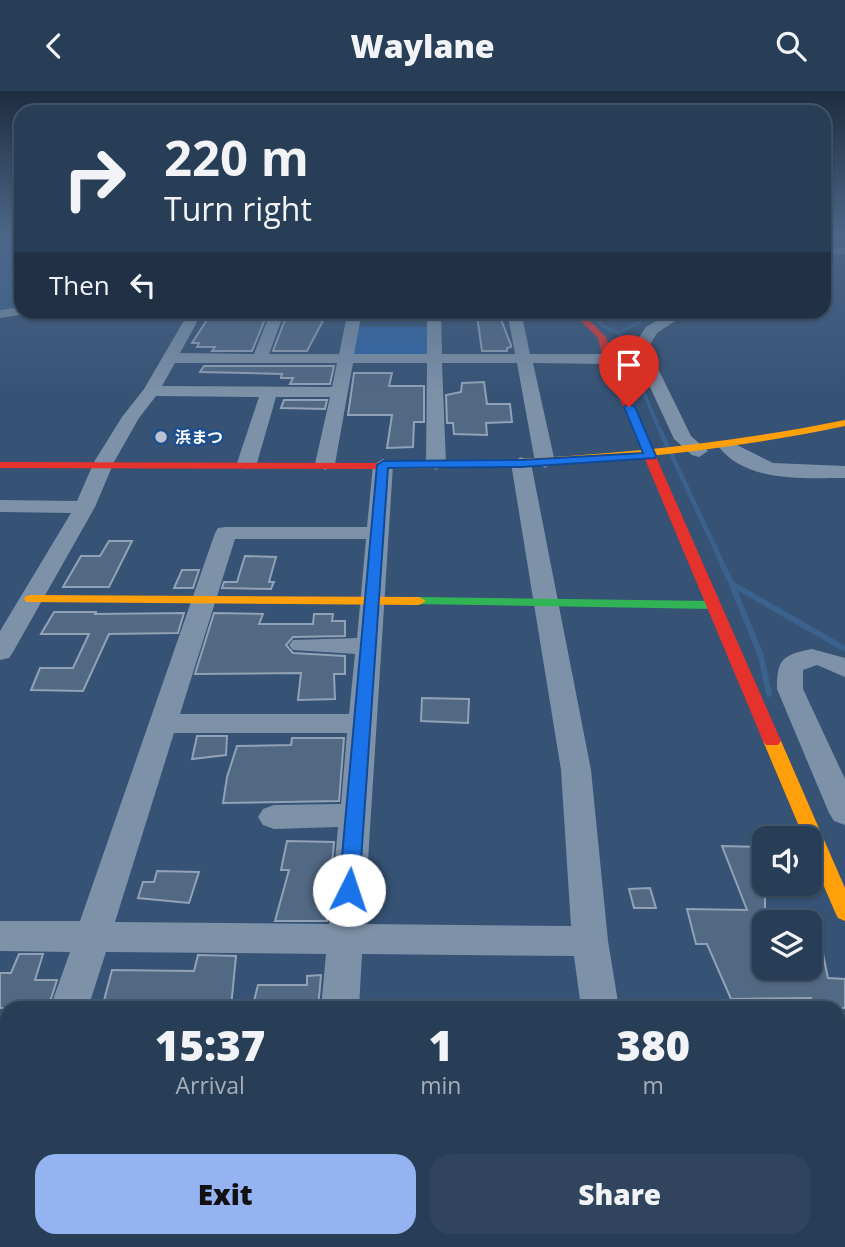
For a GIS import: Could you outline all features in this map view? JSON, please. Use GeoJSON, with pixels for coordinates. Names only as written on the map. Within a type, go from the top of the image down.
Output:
{"type":"FeatureCollection","features":[{"type":"Feature","properties":{"kind":"street"},"geometry":{"type":"LineString","coordinates":[[0,652],[80,514],[104,462],[131,417],[151,391],[192,319]]}},
{"type":"Feature","properties":{"kind":"street"},"geometry":{"type":"LineString","coordinates":[[260,358],[275,319]]}},
{"type":"Feature","properties":{"kind":"street"},"geometry":{"type":"LineString","coordinates":[[325,464],[353,319]]}},
{"type":"Feature","properties":{"kind":"street"},"geometry":{"type":"LineString","coordinates":[[434,319],[436,464]]}},
{"type":"Feature","properties":{"kind":"street"},"geometry":{"type":"LineString","coordinates":[[516,319],[525,359],[547,602],[576,770],[590,941],[599,1001]]}},
{"type":"Feature","properties":{"kind":"street"},"geometry":{"type":"LineString","coordinates":[[583,319],[602,337],[608,359],[655,455],[713,605],[845,912]]}},
{"type":"Feature","properties":{"kind":"street"},"geometry":{"type":"LineString","coordinates":[[670,319],[651,330],[640,348],[683,439],[693,451]]}},
{"type":"Feature","properties":{"kind":"street"},"geometry":{"type":"LineString","coordinates":[[169,359],[608,359]]}},
{"type":"Feature","properties":{"kind":"street"},"geometry":{"type":"LineString","coordinates":[[151,391],[339,392]]}},
{"type":"Feature","properties":{"kind":"street"},"geometry":{"type":"LineString","coordinates":[[247,463],[269,391]]}},
{"type":"Feature","properties":{"kind":"street"},"geometry":{"type":"LineString","coordinates":[[0,465],[104,462],[383,465],[533,463],[693,451],[845,423]]}},
{"type":"Feature","properties":{"kind":"street"},"geometry":{"type":"LineString","coordinates":[[727,446],[762,468],[845,472]]}},
{"type":"Feature","properties":{"kind":"street"},"geometry":{"type":"LineString","coordinates":[[341,1001],[383,465]]}},
{"type":"Feature","properties":{"kind":"street"},"geometry":{"type":"LineString","coordinates":[[0,506],[80,514]]}},
{"type":"Feature","properties":{"kind":"street"},"geometry":{"type":"LineString","coordinates":[[0,521],[80,514]]}},
{"type":"Feature","properties":{"kind":"street"},"geometry":{"type":"LineString","coordinates":[[71,1001],[226,534],[377,533]]}},
{"type":"Feature","properties":{"kind":"street"},"geometry":{"type":"LineString","coordinates":[[31,599],[713,605]]}},
{"type":"Feature","properties":{"kind":"street"},"geometry":{"type":"LineString","coordinates":[[302,645],[368,646]]}},
{"type":"Feature","properties":{"kind":"street"},"geometry":{"type":"LineString","coordinates":[[845,669],[823,656],[801,659],[790,667],[790,689],[845,813]]}},
{"type":"Feature","properties":{"kind":"street"},"geometry":{"type":"LineString","coordinates":[[163,723],[362,724]]}},
{"type":"Feature","properties":{"kind":"street"},"geometry":{"type":"LineString","coordinates":[[274,817],[355,815]]}},
{"type":"Feature","properties":{"kind":"street"},"geometry":{"type":"LineString","coordinates":[[0,936],[590,941]]}},
{"type":"Feature","properties":{"kind":"shaded area"},"geometry":{"type":"Polygon","coordinates":[[[0,288],[14,288],[14,307],[0,310],[0,288]]]}},
{"type":"Feature","properties":{"kind":"shaded area"},"geometry":{"type":"Polygon","coordinates":[[[358,327],[428,327],[429,355],[353,354],[358,327]]]}},
{"type":"Feature","properties":{"kind":"building"},"geometry":{"type":"Polygon","coordinates":[[[208,319],[265,319],[252,351],[212,351],[215,347],[197,347],[199,343],[192,343],[208,319]]]}},
{"type":"Feature","properties":{"kind":"building"},"geometry":{"type":"Polygon","coordinates":[[[285,319],[324,319],[307,351],[273,351],[285,319]]]}},
{"type":"Feature","properties":{"kind":"building"},"geometry":{"type":"Polygon","coordinates":[[[477,319],[501,319],[511,347],[507,348],[507,351],[482,351],[477,319]]]}},
{"type":"Feature","properties":{"kind":"building"},"geometry":{"type":"Polygon","coordinates":[[[204,366],[334,366],[330,384],[290,384],[293,378],[281,378],[282,374],[200,372],[204,366]]]}},
{"type":"Feature","properties":{"kind":"building"},"geometry":{"type":"Polygon","coordinates":[[[354,373],[392,373],[389,386],[424,386],[424,422],[414,422],[413,447],[387,448],[392,415],[348,415],[354,373]]]}},
{"type":"Feature","properties":{"kind":"building"},"geometry":{"type":"Polygon","coordinates":[[[484,382],[487,404],[510,404],[512,422],[486,423],[487,435],[454,434],[453,423],[447,423],[446,395],[461,392],[462,383],[484,382]]]}},
{"type":"Feature","properties":{"kind":"building"},"geometry":{"type":"Polygon","coordinates":[[[284,400],[327,400],[325,409],[281,408],[284,400]]]}},
{"type":"Feature","properties":{"kind":"building"},"geometry":{"type":"Polygon","coordinates":[[[109,541],[132,541],[109,587],[63,587],[81,556],[100,556],[109,541]]]}},
{"type":"Feature","properties":{"kind":"building"},"geometry":{"type":"Polygon","coordinates":[[[245,556],[276,557],[269,582],[274,582],[271,589],[222,588],[224,582],[237,582],[245,556]]]}},
{"type":"Feature","properties":{"kind":"building"},"geometry":{"type":"Polygon","coordinates":[[[182,570],[199,570],[193,588],[174,588],[182,570]]]}},
{"type":"Feature","properties":{"kind":"building"},"geometry":{"type":"Polygon","coordinates":[[[54,612],[184,613],[178,633],[109,634],[83,691],[31,690],[40,668],[73,668],[89,634],[41,634],[54,612]]]}},
{"type":"Feature","properties":{"kind":"building"},"geometry":{"type":"Polygon","coordinates":[[[214,613],[263,614],[259,624],[313,624],[314,614],[333,614],[332,621],[345,621],[345,636],[293,637],[286,645],[293,653],[345,656],[345,674],[334,674],[335,699],[298,700],[301,673],[195,674],[214,613]]]}},
{"type":"Feature","properties":{"kind":"building"},"geometry":{"type":"Polygon","coordinates":[[[422,698],[469,699],[468,723],[421,721],[422,698]]]}},
{"type":"Feature","properties":{"kind":"building"},"geometry":{"type":"Polygon","coordinates":[[[197,736],[227,736],[226,755],[192,759],[197,736]]]}},
{"type":"Feature","properties":{"kind":"building"},"geometry":{"type":"Polygon","coordinates":[[[292,738],[344,738],[339,801],[223,803],[227,777],[237,746],[291,745],[292,738]]]}},
{"type":"Feature","properties":{"kind":"building"},"geometry":{"type":"Polygon","coordinates":[[[287,841],[334,842],[327,921],[275,921],[289,870],[281,870],[287,841]]]}},
{"type":"Feature","properties":{"kind":"building"},"geometry":{"type":"Polygon","coordinates":[[[722,846],[752,847],[752,896],[765,896],[765,910],[752,910],[752,980],[822,980],[822,949],[828,978],[845,979],[845,1001],[812,1001],[811,998],[731,999],[707,944],[696,944],[687,909],[747,910],[722,846]]]}},
{"type":"Feature","properties":{"kind":"building"},"geometry":{"type":"Polygon","coordinates":[[[157,871],[199,872],[189,903],[138,898],[143,882],[154,882],[157,871]]]}},
{"type":"Feature","properties":{"kind":"building"},"geometry":{"type":"Polygon","coordinates":[[[650,888],[656,908],[634,908],[629,889],[650,888]]]}},
{"type":"Feature","properties":{"kind":"building"},"geometry":{"type":"Polygon","coordinates":[[[19,954],[43,954],[35,980],[57,980],[50,1001],[0,1001],[0,973],[11,973],[19,954]]]}},
{"type":"Feature","properties":{"kind":"building"},"geometry":{"type":"Polygon","coordinates":[[[198,955],[236,956],[232,1001],[104,1001],[112,970],[194,971],[198,955]]]}},
{"type":"Feature","properties":{"kind":"building"},"geometry":{"type":"Polygon","coordinates":[[[321,975],[319,1001],[254,1001],[258,985],[307,985],[307,976],[321,975]]]}},
{"type":"Feature","properties":{"kind":"waterway"},"geometry":{"type":"LineString","coordinates":[[597,319],[603,326],[619,333]]}},
{"type":"Feature","properties":{"kind":"waterway"},"geometry":{"type":"LineString","coordinates":[[619,333],[644,319]]}},
{"type":"Feature","properties":{"kind":"waterway"},"geometry":{"type":"LineString","coordinates":[[641,321],[645,319]]}},
{"type":"Feature","properties":{"kind":"waterway"},"geometry":{"type":"LineString","coordinates":[[619,333],[659,429]]}},
{"type":"Feature","properties":{"kind":"waterway"},"geometry":{"type":"LineString","coordinates":[[659,428],[724,567]]}},
{"type":"Feature","properties":{"kind":"waterway"},"geometry":{"type":"LineString","coordinates":[[723,566],[732,584],[845,649]]}},
{"type":"Feature","properties":{"kind":"waterway"},"geometry":{"type":"LineString","coordinates":[[732,585],[761,656],[769,694]]}},
{"type":"Feature","properties":{"kind":"traffic: fast"},"geometry":{"type":"LineString","coordinates":[[419,601],[713,605]]}},
{"type":"Feature","properties":{"kind":"traffic: slow"},"geometry":{"type":"LineString","coordinates":[[384,466],[616,458],[731,444],[845,423]]}},
{"type":"Feature","properties":{"kind":"traffic: slow"},"geometry":{"type":"LineString","coordinates":[[31,599],[419,601]]}},
{"type":"Feature","properties":{"kind":"traffic: slow"},"geometry":{"type":"LineString","coordinates":[[772,741],[845,912]]}},
{"type":"Feature","properties":{"kind":"traffic: jam"},"geometry":{"type":"LineString","coordinates":[[583,319],[602,337],[608,359],[772,741]]}},
{"type":"Feature","properties":{"kind":"traffic: jam"},"geometry":{"type":"LineString","coordinates":[[0,465],[384,466]]}},
{"type":"Feature","properties":{"kind":"place","name":"浜まつ"},"geometry":{"type":"Point","coordinates":[161,437]}},
{"type":"Feature","properties":{"kind":"route"},"geometry":{"type":"LineString","coordinates":[[349,890],[383,465],[583,461],[650,456],[629,407]]}}]}
